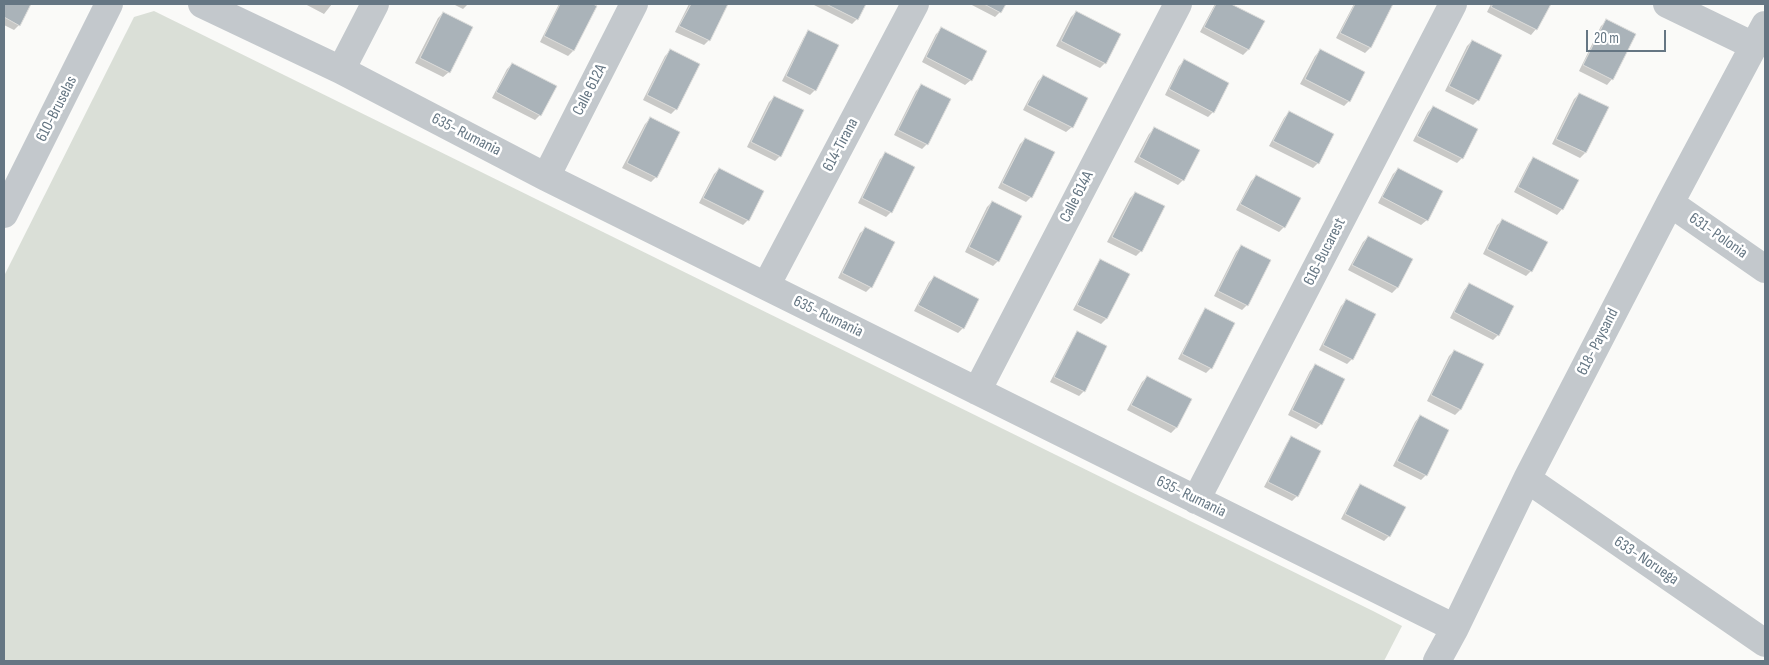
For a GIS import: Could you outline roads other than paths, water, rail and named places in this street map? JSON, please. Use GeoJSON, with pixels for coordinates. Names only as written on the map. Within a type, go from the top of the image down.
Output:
{"type":"FeatureCollection","features":[{"type":"Feature","properties":{"kind":"street","name":"610-Bruselas"},"geometry":{"type":"LineString","coordinates":[[7,198],[109,4]]}},
{"type":"Feature","properties":{"kind":"street","name":"635- Rumania"},"geometry":{"type":"LineString","coordinates":[[202,4],[341,70],[546,177],[1454,628]]}},
{"type":"Feature","properties":{"kind":"street"},"geometry":{"type":"LineString","coordinates":[[341,70],[375,4]]}},
{"type":"Feature","properties":{"kind":"street","name":"Calle 612A"},"geometry":{"type":"LineString","coordinates":[[546,177],[634,4]]}},
{"type":"Feature","properties":{"kind":"street","name":"614-Tirana"},"geometry":{"type":"LineString","coordinates":[[766,286],[915,4]]}},
{"type":"Feature","properties":{"kind":"street","name":"Calle 614A"},"geometry":{"type":"LineString","coordinates":[[977,391],[1178,4]]}},
{"type":"Feature","properties":{"kind":"street","name":"616-Bucarest"},"geometry":{"type":"LineString","coordinates":[[1196,500],[1453,4]]}},
{"type":"Feature","properties":{"kind":"street"},"geometry":{"type":"LineString","coordinates":[[1667,4],[1760,36]]}},
{"type":"Feature","properties":{"kind":"street","name":"618- Paysand"},"geometry":{"type":"LineString","coordinates":[[1437,661],[1526,479],[1670,203],[1760,36]]}},
{"type":"Feature","properties":{"kind":"street","name":"631- Polonia"},"geometry":{"type":"LineString","coordinates":[[1670,203],[1765,269]]}},
{"type":"Feature","properties":{"kind":"street","name":"633- Noruega"},"geometry":{"type":"LineString","coordinates":[[1526,479],[1765,643]]}}]}
